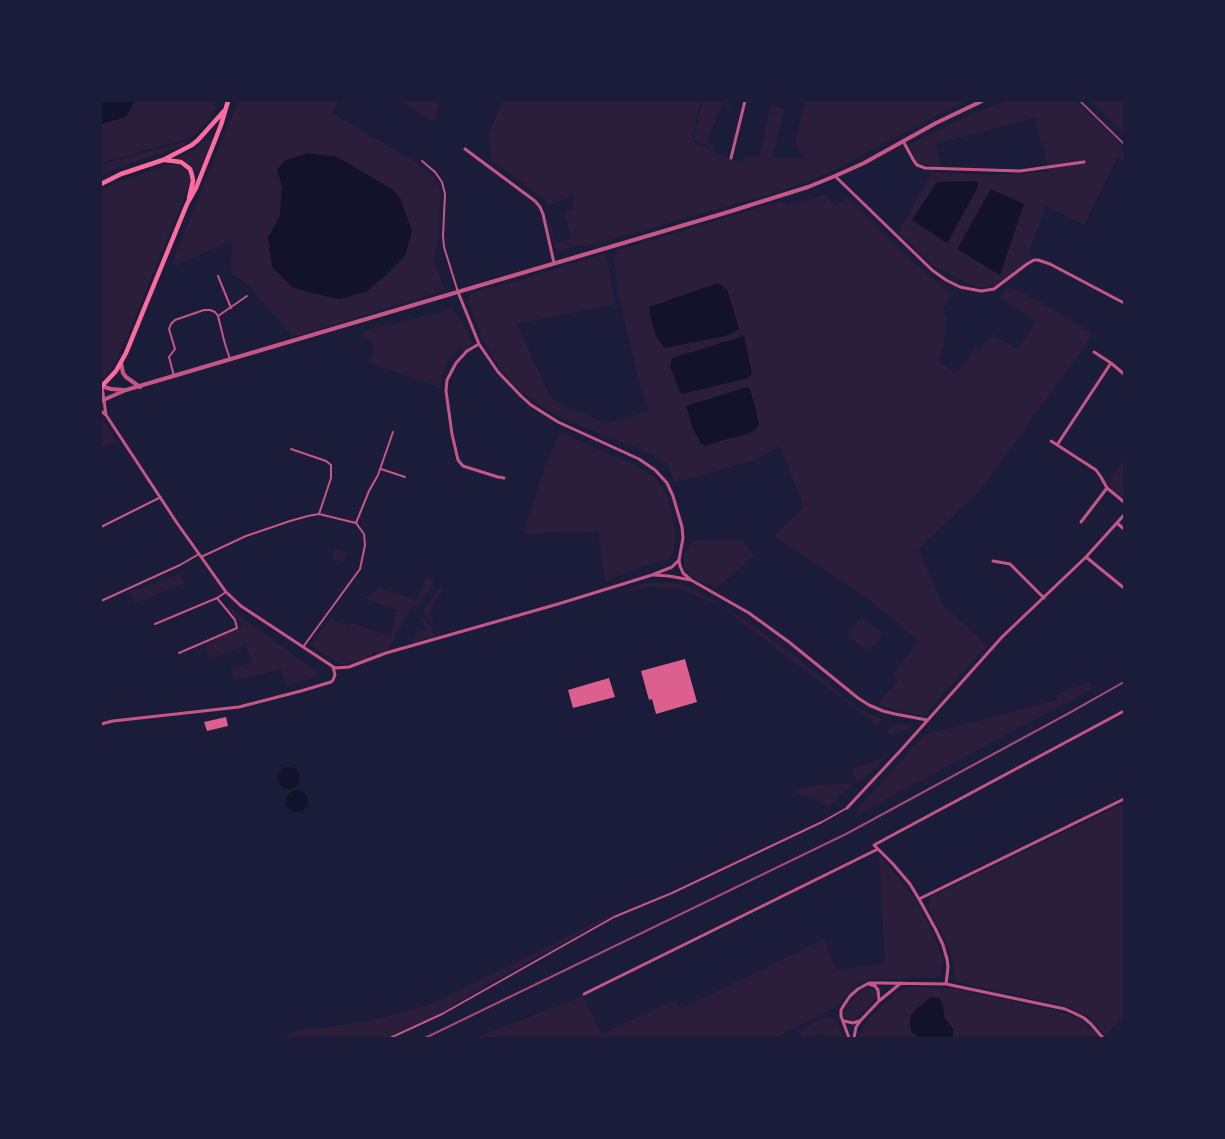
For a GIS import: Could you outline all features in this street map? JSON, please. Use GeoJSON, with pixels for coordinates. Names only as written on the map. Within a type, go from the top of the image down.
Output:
{"type":"FeatureCollection","features":[{"type":"Feature","properties":{"kind":"main road"},"geometry":{"type":"LineString","coordinates":[[102,387],[121,364],[187,204],[196,188],[221,125],[228,101]]}},
{"type":"Feature","properties":{"kind":"main road"},"geometry":{"type":"LineString","coordinates":[[101,184],[121,174],[163,160],[192,145],[225,110]]}},
{"type":"Feature","properties":{"kind":"main road"},"geometry":{"type":"LineString","coordinates":[[163,160],[180,162],[190,169],[193,181],[187,204]]}},
{"type":"Feature","properties":{"kind":"street"},"geometry":{"type":"LineString","coordinates":[[731,158],[745,101]]}},
{"type":"Feature","properties":{"kind":"street"},"geometry":{"type":"LineString","coordinates":[[103,400],[126,390],[808,187],[864,163],[945,118],[982,101]]}},
{"type":"Feature","properties":{"kind":"street"},"geometry":{"type":"LineString","coordinates":[[903,141],[917,165],[925,168],[1020,171],[1084,162]]}},
{"type":"Feature","properties":{"kind":"street"},"geometry":{"type":"LineString","coordinates":[[465,149],[536,200],[542,214],[554,263]]}},
{"type":"Feature","properties":{"kind":"street"},"geometry":{"type":"LineString","coordinates":[[835,176],[932,270],[960,287],[981,291],[994,289],[1027,264],[1038,260],[1050,264],[1124,303]]}},
{"type":"Feature","properties":{"kind":"street"},"geometry":{"type":"LineString","coordinates":[[458,292],[479,344],[504,379],[521,396],[531,405],[558,422],[638,459],[661,476],[670,488],[681,521],[682,538],[679,560],[683,572],[691,580],[749,613],[869,705],[894,714],[928,720]]}},
{"type":"Feature","properties":{"kind":"street"},"geometry":{"type":"LineString","coordinates":[[479,344],[467,351],[456,363],[447,380],[446,391],[452,434],[458,460],[463,466],[498,478],[504,478]]}},
{"type":"Feature","properties":{"kind":"street"},"geometry":{"type":"LineString","coordinates":[[1094,352],[1124,374]]}},
{"type":"Feature","properties":{"kind":"street"},"geometry":{"type":"LineString","coordinates":[[1057,445],[1111,363]]}},
{"type":"Feature","properties":{"kind":"street"},"geometry":{"type":"LineString","coordinates":[[121,364],[124,375],[140,387]]}},
{"type":"Feature","properties":{"kind":"street"},"geometry":{"type":"LineString","coordinates":[[106,415],[102,387],[126,390]]}},
{"type":"Feature","properties":{"kind":"street"},"geometry":{"type":"LineString","coordinates":[[101,411],[106,415],[226,592],[241,606],[332,667],[349,667],[386,653],[535,611],[652,575],[672,568],[679,560]]}},
{"type":"Feature","properties":{"kind":"street"},"geometry":{"type":"LineString","coordinates":[[1051,442],[1096,470],[1107,488],[1124,502]]}},
{"type":"Feature","properties":{"kind":"street"},"geometry":{"type":"LineString","coordinates":[[1081,522],[1107,488]]}},
{"type":"Feature","properties":{"kind":"street"},"geometry":{"type":"LineString","coordinates":[[847,808],[1002,637],[1086,557],[1124,515]]}},
{"type":"Feature","properties":{"kind":"street"},"geometry":{"type":"LineString","coordinates":[[1117,523],[1124,529]]}},
{"type":"Feature","properties":{"kind":"street"},"geometry":{"type":"LineString","coordinates":[[1086,557],[1124,588]]}},
{"type":"Feature","properties":{"kind":"street"},"geometry":{"type":"LineString","coordinates":[[993,561],[1010,564],[1044,598]]}},
{"type":"Feature","properties":{"kind":"street"},"geometry":{"type":"LineString","coordinates":[[652,575],[691,580]]}},
{"type":"Feature","properties":{"kind":"street"},"geometry":{"type":"LineString","coordinates":[[101,724],[113,721],[239,707],[331,682],[335,675],[332,667]]}},
{"type":"Feature","properties":{"kind":"street"},"geometry":{"type":"LineString","coordinates":[[946,984],[947,959],[936,930],[910,884],[874,845],[1124,711]]}},
{"type":"Feature","properties":{"kind":"street"},"geometry":{"type":"LineString","coordinates":[[919,899],[1124,799]]}},
{"type":"Feature","properties":{"kind":"street"},"geometry":{"type":"LineString","coordinates":[[584,994],[878,849]]}},
{"type":"Feature","properties":{"kind":"street"},"geometry":{"type":"LineString","coordinates":[[854,1038],[856,1026],[861,1020],[879,1001],[901,983]]}},
{"type":"Feature","properties":{"kind":"street"},"geometry":{"type":"LineString","coordinates":[[849,1038],[841,1016],[841,1010],[850,996],[868,984],[901,983],[946,984],[1065,1010],[1084,1018],[1103,1038]]}},
{"type":"Feature","properties":{"kind":"street"},"geometry":{"type":"LineString","coordinates":[[868,984],[876,986],[879,1001]]}},
{"type":"Feature","properties":{"kind":"street"},"geometry":{"type":"LineString","coordinates":[[843,1020],[853,1023],[861,1020]]}},
{"type":"Feature","properties":{"kind":"lane"},"geometry":{"type":"LineString","coordinates":[[422,161],[435,172],[442,182],[445,194],[444,247],[458,292]]}},
{"type":"Feature","properties":{"kind":"lane"},"geometry":{"type":"LineString","coordinates":[[218,276],[231,308]]}},
{"type":"Feature","properties":{"kind":"lane"},"geometry":{"type":"LineString","coordinates":[[218,316],[247,296]]}},
{"type":"Feature","properties":{"kind":"lane"},"geometry":{"type":"LineString","coordinates":[[174,376],[169,357],[175,349],[168,329],[175,320],[204,310],[215,312],[218,316],[230,359]]}},
{"type":"Feature","properties":{"kind":"lane"},"geometry":{"type":"LineString","coordinates":[[356,523],[369,490],[378,475],[393,432]]}},
{"type":"Feature","properties":{"kind":"lane"},"geometry":{"type":"LineString","coordinates":[[291,448],[326,461],[331,465],[331,478],[319,514]]}},
{"type":"Feature","properties":{"kind":"lane"},"geometry":{"type":"LineString","coordinates":[[380,468],[405,477]]}},
{"type":"Feature","properties":{"kind":"lane"},"geometry":{"type":"LineString","coordinates":[[101,526],[161,498]]}},
{"type":"Feature","properties":{"kind":"lane"},"geometry":{"type":"LineString","coordinates":[[101,601],[200,555],[294,519],[319,514],[356,523],[364,534],[365,545],[360,568],[303,647]]}},
{"type":"Feature","properties":{"kind":"lane"},"geometry":{"type":"LineString","coordinates":[[155,624],[226,592]]}},
{"type":"Feature","properties":{"kind":"lane"},"geometry":{"type":"LineString","coordinates":[[179,652],[237,628],[235,620],[216,598]]}},
{"type":"Feature","properties":{"kind":"lane"},"geometry":{"type":"LineString","coordinates":[[390,1038],[442,1014],[614,917],[672,893],[822,822],[847,808]]}},
{"type":"Feature","properties":{"kind":"shaded area"},"geometry":{"type":"Polygon","coordinates":[[[101,101],[216,101],[214,106],[216,107],[211,118],[193,137],[108,161],[101,165],[101,101]]]}},
{"type":"Feature","properties":{"kind":"shaded area"},"geometry":{"type":"Polygon","coordinates":[[[101,101],[135,101],[126,117],[101,124],[101,101]]]}},
{"type":"Feature","properties":{"kind":"shaded area"},"geometry":{"type":"Polygon","coordinates":[[[238,101],[339,101],[332,113],[412,160],[432,176],[441,190],[438,237],[434,260],[445,290],[293,337],[247,284],[231,274],[232,240],[176,266],[172,263],[238,101]],[[337,157],[278,170],[282,186],[280,216],[268,238],[366,292],[405,256],[393,190],[337,157]]]}},
{"type":"Feature","properties":{"kind":"shaded area"},"geometry":{"type":"Polygon","coordinates":[[[400,101],[439,101],[434,122],[400,101]]]}},
{"type":"Feature","properties":{"kind":"shaded area"},"geometry":{"type":"Polygon","coordinates":[[[502,101],[700,101],[692,141],[715,151],[715,153],[742,163],[744,157],[805,159],[795,141],[806,101],[967,101],[835,170],[814,179],[774,193],[587,246],[578,246],[558,251],[554,245],[547,220],[552,216],[555,217],[549,219],[555,243],[571,239],[565,215],[568,210],[571,210],[574,196],[571,194],[567,198],[549,205],[540,196],[492,161],[489,134],[502,101]]]}},
{"type":"Feature","properties":{"kind":"shaded area"},"geometry":{"type":"Polygon","coordinates":[[[702,101],[721,101],[733,108],[732,110],[723,105],[715,118],[717,119],[706,142],[715,146],[714,150],[694,140],[702,101]]]}},
{"type":"Feature","properties":{"kind":"shaded area"},"geometry":{"type":"Polygon","coordinates":[[[1007,101],[1076,101],[1124,148],[1124,162],[1118,157],[1084,225],[1046,206],[1029,252],[1032,258],[995,285],[977,288],[933,266],[899,233],[900,228],[931,175],[927,172],[987,175],[1049,172],[1035,118],[936,144],[941,166],[917,162],[909,145],[956,120],[1007,101]]]}},
{"type":"Feature","properties":{"kind":"shaded area"},"geometry":{"type":"Polygon","coordinates":[[[1090,101],[1124,101],[1124,134],[1090,101]]]}},
{"type":"Feature","properties":{"kind":"shaded area"},"geometry":{"type":"Polygon","coordinates":[[[771,105],[784,109],[773,157],[759,157],[771,105]]]}},
{"type":"Feature","properties":{"kind":"shaded area"},"geometry":{"type":"Polygon","coordinates":[[[194,139],[183,146],[117,168],[101,176],[101,166],[111,162],[194,139]]]}},
{"type":"Feature","properties":{"kind":"shaded area"},"geometry":{"type":"Polygon","coordinates":[[[207,139],[211,143],[199,171],[195,172],[180,157],[192,151],[207,139]]]}},
{"type":"Feature","properties":{"kind":"shaded area"},"geometry":{"type":"Polygon","coordinates":[[[308,153],[337,157],[393,190],[400,198],[412,231],[405,256],[366,292],[339,299],[316,294],[292,287],[272,267],[268,238],[280,216],[282,187],[277,170],[286,160],[308,153]]]}},
{"type":"Feature","properties":{"kind":"shaded area"},"geometry":{"type":"Polygon","coordinates":[[[171,164],[184,167],[191,181],[126,339],[113,366],[101,381],[101,191],[116,183],[171,164]]]}},
{"type":"Feature","properties":{"kind":"shaded area"},"geometry":{"type":"Polygon","coordinates":[[[977,181],[978,187],[947,243],[912,220],[937,182],[977,181]]]}},
{"type":"Feature","properties":{"kind":"shaded area"},"geometry":{"type":"Polygon","coordinates":[[[991,189],[1024,204],[1000,275],[957,249],[991,189]]]}},
{"type":"Feature","properties":{"kind":"shaded area"},"geometry":{"type":"Polygon","coordinates":[[[826,194],[835,207],[847,197],[908,257],[952,295],[944,308],[947,319],[943,348],[938,361],[956,374],[975,348],[980,350],[992,333],[1017,350],[1036,321],[1000,298],[1007,286],[1037,300],[1093,333],[979,492],[918,549],[944,606],[987,645],[925,715],[899,711],[878,704],[898,680],[892,674],[919,641],[867,598],[774,536],[804,507],[779,444],[777,448],[755,460],[675,483],[667,464],[640,449],[563,419],[540,406],[516,387],[502,371],[483,340],[468,302],[468,297],[471,294],[606,254],[615,304],[517,324],[551,398],[566,407],[607,423],[643,413],[649,410],[641,389],[618,293],[614,258],[618,250],[781,201],[789,206],[826,194]]]}},
{"type":"Feature","properties":{"kind":"shaded area"},"geometry":{"type":"Polygon","coordinates":[[[718,283],[727,289],[739,329],[726,336],[664,348],[656,336],[649,307],[718,283]]]}},
{"type":"Feature","properties":{"kind":"shaded area"},"geometry":{"type":"Polygon","coordinates":[[[451,307],[464,324],[472,343],[464,351],[461,347],[449,359],[443,372],[440,388],[369,362],[374,349],[371,340],[364,337],[363,331],[442,312],[451,307]]]}},
{"type":"Feature","properties":{"kind":"shaded area"},"geometry":{"type":"Polygon","coordinates":[[[744,336],[752,373],[749,378],[681,394],[670,367],[672,358],[744,336]]]}},
{"type":"Feature","properties":{"kind":"shaded area"},"geometry":{"type":"Polygon","coordinates":[[[747,387],[750,389],[759,425],[755,430],[706,446],[701,444],[693,428],[686,406],[747,387]]]}},
{"type":"Feature","properties":{"kind":"shaded area"},"geometry":{"type":"Polygon","coordinates":[[[101,417],[116,440],[104,447],[101,446],[101,417]]]}},
{"type":"Feature","properties":{"kind":"shaded area"},"geometry":{"type":"Polygon","coordinates":[[[560,432],[634,464],[656,478],[668,497],[676,534],[673,553],[668,559],[637,568],[605,582],[598,531],[523,534],[546,464],[560,432]]]}},
{"type":"Feature","properties":{"kind":"shaded area"},"geometry":{"type":"Polygon","coordinates":[[[1124,459],[1123,497],[1112,489],[1108,482],[1124,459]]]}},
{"type":"Feature","properties":{"kind":"shaded area"},"geometry":{"type":"Polygon","coordinates":[[[742,539],[754,556],[717,588],[692,578],[684,566],[684,555],[692,541],[742,539]]]}},
{"type":"Feature","properties":{"kind":"shaded area"},"geometry":{"type":"Polygon","coordinates":[[[335,548],[348,553],[344,563],[331,558],[335,548]]]}},
{"type":"Feature","properties":{"kind":"shaded area"},"geometry":{"type":"Polygon","coordinates":[[[180,573],[185,583],[135,603],[130,591],[137,588],[139,590],[180,573]]]}},
{"type":"Feature","properties":{"kind":"shaded area"},"geometry":{"type":"Polygon","coordinates":[[[426,577],[434,580],[419,606],[412,606],[388,650],[372,653],[372,656],[360,661],[340,664],[311,645],[330,619],[349,626],[351,622],[391,637],[397,610],[364,598],[382,587],[382,589],[417,600],[426,577]]]}},
{"type":"Feature","properties":{"kind":"shaded area"},"geometry":{"type":"Polygon","coordinates":[[[669,582],[694,589],[745,620],[790,652],[859,709],[882,719],[882,721],[877,725],[719,605],[682,590],[651,586],[614,595],[645,583],[669,582]]]}},
{"type":"Feature","properties":{"kind":"shaded area"},"geometry":{"type":"Polygon","coordinates":[[[441,586],[443,591],[432,606],[430,613],[440,636],[438,636],[434,626],[423,610],[441,586]]]}},
{"type":"Feature","properties":{"kind":"shaded area"},"geometry":{"type":"Polygon","coordinates":[[[230,607],[318,673],[317,677],[286,685],[281,669],[234,681],[230,670],[252,662],[245,645],[210,660],[205,645],[243,626],[228,608],[230,607]]]}},
{"type":"Feature","properties":{"kind":"shaded area"},"geometry":{"type":"Polygon","coordinates":[[[422,616],[436,636],[412,643],[417,632],[425,629],[422,616]]]}},
{"type":"Feature","properties":{"kind":"shaded area"},"geometry":{"type":"Polygon","coordinates":[[[861,617],[883,634],[869,652],[847,636],[861,617]]]}},
{"type":"Feature","properties":{"kind":"shaded area"},"geometry":{"type":"Polygon","coordinates":[[[1090,681],[1090,690],[857,815],[860,805],[923,735],[1057,700],[1056,695],[1090,681]]]}},
{"type":"Feature","properties":{"kind":"shaded area"},"geometry":{"type":"Polygon","coordinates":[[[899,723],[911,727],[889,735],[886,731],[899,723]]]}},
{"type":"Feature","properties":{"kind":"shaded area"},"geometry":{"type":"Polygon","coordinates":[[[895,748],[870,774],[857,783],[851,769],[878,760],[895,748]]]}},
{"type":"Feature","properties":{"kind":"shaded area"},"geometry":{"type":"Polygon","coordinates":[[[289,767],[299,774],[300,778],[293,788],[289,789],[279,782],[278,778],[285,768],[289,767]]]}},
{"type":"Feature","properties":{"kind":"shaded area"},"geometry":{"type":"Polygon","coordinates":[[[854,783],[828,807],[811,798],[791,791],[816,785],[854,783]]]}},
{"type":"Feature","properties":{"kind":"shaded area"},"geometry":{"type":"Polygon","coordinates":[[[297,790],[305,793],[308,801],[305,809],[297,812],[289,809],[286,801],[289,793],[297,790]]]}},
{"type":"Feature","properties":{"kind":"shaded area"},"geometry":{"type":"Polygon","coordinates":[[[1124,803],[1124,1021],[1120,1019],[1106,1036],[1090,1018],[1065,1006],[961,983],[955,980],[954,963],[944,937],[928,906],[931,900],[930,897],[1124,803]]]}},
{"type":"Feature","properties":{"kind":"shaded area"},"geometry":{"type":"Polygon","coordinates":[[[879,854],[915,899],[930,927],[943,959],[941,974],[937,978],[872,979],[860,982],[837,1006],[775,1038],[475,1038],[583,996],[602,1034],[674,1000],[680,1009],[824,939],[836,970],[885,964],[879,854]]]}},
{"type":"Feature","properties":{"kind":"shaded area"},"geometry":{"type":"Polygon","coordinates":[[[612,914],[440,1013],[385,1038],[280,1038],[299,1030],[366,1022],[432,1004],[612,914]]]}},
{"type":"Feature","properties":{"kind":"shaded area"},"geometry":{"type":"Polygon","coordinates":[[[908,987],[952,988],[1059,1011],[1079,1019],[1097,1034],[1097,1038],[952,1038],[954,1033],[944,1017],[943,1006],[927,1001],[914,1011],[910,1018],[910,1027],[914,1034],[920,1038],[859,1038],[862,1029],[872,1015],[896,993],[908,987]]]}},
{"type":"Feature","properties":{"kind":"shaded area"},"geometry":{"type":"Polygon","coordinates":[[[868,988],[875,990],[877,993],[875,1000],[855,1020],[846,1018],[844,1015],[848,1004],[860,992],[868,988]]]}},
{"type":"Feature","properties":{"kind":"shaded area"},"geometry":{"type":"Polygon","coordinates":[[[929,998],[939,998],[941,1001],[944,1017],[954,1030],[952,1038],[920,1038],[911,1031],[911,1015],[929,998]]]}},
{"type":"Feature","properties":{"kind":"shaded area"},"geometry":{"type":"Polygon","coordinates":[[[830,1017],[836,1019],[844,1038],[825,1038],[824,1033],[801,1037],[801,1032],[809,1025],[830,1017]]]}},
{"type":"Feature","properties":{"kind":"building"},"geometry":{"type":"Polygon","coordinates":[[[685,659],[697,702],[656,714],[652,699],[649,700],[641,671],[685,659]]]}},
{"type":"Feature","properties":{"kind":"building"},"geometry":{"type":"Polygon","coordinates":[[[609,678],[615,697],[573,708],[568,690],[609,678]]]}},
{"type":"Feature","properties":{"kind":"building"},"geometry":{"type":"Polygon","coordinates":[[[226,717],[228,726],[207,731],[204,722],[226,717]]]}},
{"type":"Feature","properties":{"kind":"railway"},"geometry":{"type":"LineString","coordinates":[[1080,101],[1124,144]]}},
{"type":"Feature","properties":{"kind":"railway"},"geometry":{"type":"LineString","coordinates":[[425,1038],[846,834],[1124,682]]}}]}
